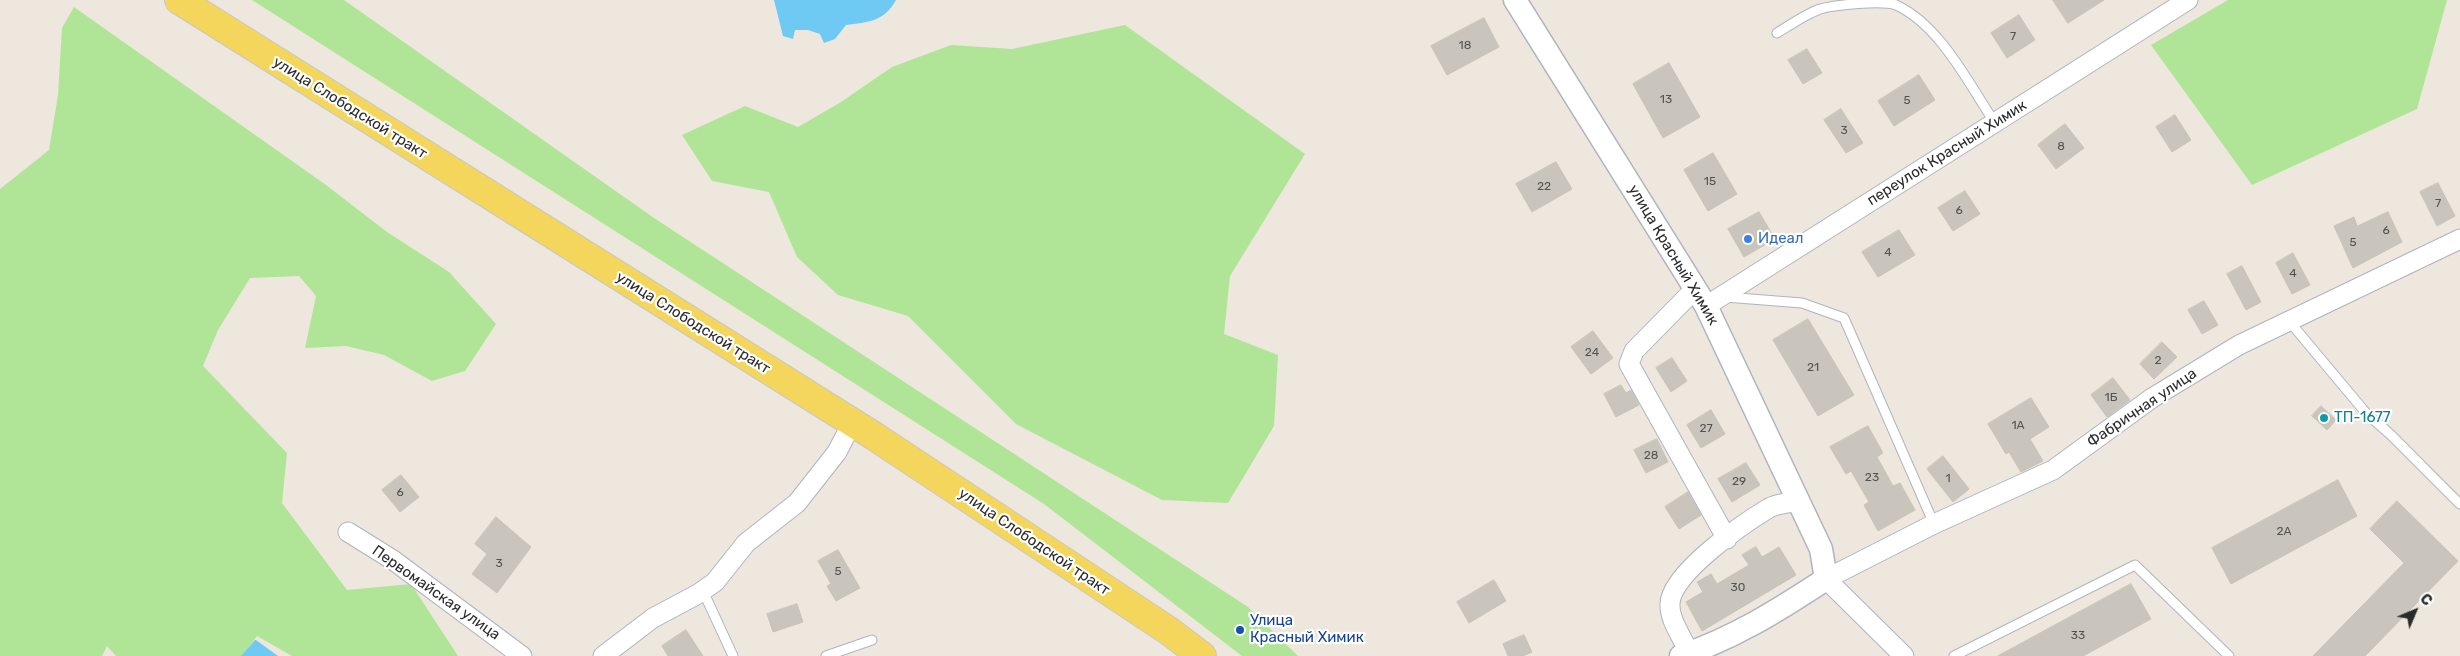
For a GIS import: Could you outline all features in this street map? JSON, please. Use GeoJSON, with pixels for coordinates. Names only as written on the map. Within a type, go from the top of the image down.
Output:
{"type":"FeatureCollection","features":[{"type":"Feature","properties":{"kind":"main road","name":"улица Слободской тракт"},"geometry":{"type":"LineString","coordinates":[[179,0],[852,423],[1004,521],[1169,631],[1202,656]]}},
{"type":"Feature","properties":{"kind":"street","name":"улица Красный Химик"},"geometry":{"type":"LineString","coordinates":[[1515,0],[1708,297],[1821,549],[1826,579]]}},
{"type":"Feature","properties":{"kind":"street","name":"переулок Красный Химик"},"geometry":{"type":"LineString","coordinates":[[1727,539],[1630,368],[1629,361],[1634,351],[1708,297],[1995,123],[2188,0]]}},
{"type":"Feature","properties":{"kind":"street","name":"Фабричная улица"},"geometry":{"type":"LineString","coordinates":[[1826,579],[1934,524],[2053,470],[2152,398],[2239,345],[2460,239]]}},
{"type":"Feature","properties":{"kind":"street"},"geometry":{"type":"LineString","coordinates":[[603,656],[653,618],[702,591],[725,571],[746,543],[797,503],[837,452],[852,423]]}},
{"type":"Feature","properties":{"kind":"street"},"geometry":{"type":"LineString","coordinates":[[1799,501],[1771,508],[1705,555],[1682,576],[1672,592],[1671,613],[1685,655],[1720,643],[1773,614],[1826,579],[1904,656]]}},
{"type":"Feature","properties":{"kind":"street","name":"Первомайская улица"},"geometry":{"type":"LineString","coordinates":[[348,532],[393,560],[522,656]]}},
{"type":"Feature","properties":{"kind":"lane"},"geometry":{"type":"LineString","coordinates":[[1777,33],[1820,9],[1868,3],[1894,4],[1926,25],[1953,59],[1995,123]]}},
{"type":"Feature","properties":{"kind":"lane"},"geometry":{"type":"LineString","coordinates":[[1708,297],[1802,303],[1844,318],[1934,524]]}},
{"type":"Feature","properties":{"kind":"lane"},"geometry":{"type":"LineString","coordinates":[[2288,321],[2366,413],[2391,435],[2460,504]]}},
{"type":"Feature","properties":{"kind":"lane"},"geometry":{"type":"LineString","coordinates":[[1954,656],[2134,564],[2229,656]]}},
{"type":"Feature","properties":{"kind":"lane"},"geometry":{"type":"LineString","coordinates":[[702,591],[733,656]]}},
{"type":"Feature","properties":{"kind":"lane"},"geometry":{"type":"LineString","coordinates":[[826,656],[872,640]]}},
{"type":"Feature","properties":{"kind":"green space"},"geometry":{"type":"Polygon","coordinates":[[[252,0],[344,0],[654,218],[1248,607],[1298,656],[1242,656],[1044,504],[252,0]]]}},
{"type":"Feature","properties":{"kind":"green space"},"geometry":{"type":"Polygon","coordinates":[[[2228,0],[2447,0],[2417,109],[2252,185],[2151,45],[2228,0]]]}},
{"type":"Feature","properties":{"kind":"green space"},"geometry":{"type":"Polygon","coordinates":[[[74,7],[326,185],[387,232],[449,272],[496,324],[465,371],[432,381],[384,355],[346,346],[305,348],[316,296],[299,276],[250,278],[218,330],[203,366],[287,453],[282,503],[347,590],[411,584],[458,656],[292,656],[257,636],[242,656],[116,656],[107,646],[102,656],[0,656],[0,189],[49,150],[58,95],[62,28],[74,7]]]}},
{"type":"Feature","properties":{"kind":"green space"},"geometry":{"type":"Polygon","coordinates":[[[1125,25],[1305,154],[1230,276],[1224,334],[1278,355],[1274,426],[1228,503],[1162,500],[1016,424],[908,316],[838,295],[797,257],[769,192],[712,181],[682,135],[745,106],[798,127],[841,102],[892,67],[951,45],[1012,49],[1125,25]]]}},
{"type":"Feature","properties":{"kind":"water"},"geometry":{"type":"Polygon","coordinates":[[[774,0],[896,0],[881,17],[868,22],[846,25],[835,39],[824,43],[820,34],[808,30],[795,30],[793,39],[783,36],[774,0]]]}},
{"type":"Feature","properties":{"kind":"water"},"geometry":{"type":"Polygon","coordinates":[[[256,640],[278,656],[241,656],[256,640]]]}},
{"type":"Feature","properties":{"kind":"building"},"geometry":{"type":"Polygon","coordinates":[[[2053,0],[2104,0],[2068,23],[2053,0]]]}},
{"type":"Feature","properties":{"kind":"building"},"geometry":{"type":"Polygon","coordinates":[[[2019,15],[2035,40],[2007,58],[1991,33],[2019,15]]]}},
{"type":"Feature","properties":{"kind":"building"},"geometry":{"type":"Polygon","coordinates":[[[1484,18],[1499,47],[1447,75],[1431,46],[1484,18]]]}},
{"type":"Feature","properties":{"kind":"building"},"geometry":{"type":"Polygon","coordinates":[[[1807,49],[1822,73],[1803,84],[1788,60],[1807,49]]]}},
{"type":"Feature","properties":{"kind":"building"},"geometry":{"type":"Polygon","coordinates":[[[1669,63],[1700,117],[1663,138],[1633,84],[1669,63]]]}},
{"type":"Feature","properties":{"kind":"building"},"geometry":{"type":"Polygon","coordinates":[[[1919,75],[1935,100],[1894,126],[1878,101],[1919,75]]]}},
{"type":"Feature","properties":{"kind":"building"},"geometry":{"type":"Polygon","coordinates":[[[1841,109],[1863,143],[1846,153],[1824,120],[1841,109]]]}},
{"type":"Feature","properties":{"kind":"building"},"geometry":{"type":"Polygon","coordinates":[[[2175,115],[2191,140],[2172,152],[2156,127],[2175,115]]]}},
{"type":"Feature","properties":{"kind":"building"},"geometry":{"type":"Polygon","coordinates":[[[2065,124],[2084,148],[2056,169],[2038,145],[2065,124]]]}},
{"type":"Feature","properties":{"kind":"building"},"geometry":{"type":"Polygon","coordinates":[[[1713,153],[1737,194],[1708,211],[1684,170],[1713,153]]]}},
{"type":"Feature","properties":{"kind":"building"},"geometry":{"type":"Polygon","coordinates":[[[1556,162],[1572,189],[1532,212],[1516,184],[1556,162]]]}},
{"type":"Feature","properties":{"kind":"building"},"geometry":{"type":"Polygon","coordinates":[[[2438,183],[2455,216],[2437,226],[2420,192],[2438,183]]]}},
{"type":"Feature","properties":{"kind":"building"},"geometry":{"type":"Polygon","coordinates":[[[1965,191],[1980,214],[1953,231],[1938,208],[1965,191]]]}},
{"type":"Feature","properties":{"kind":"building"},"geometry":{"type":"Polygon","coordinates":[[[1759,212],[1775,239],[1744,257],[1728,229],[1759,212]]]}},
{"type":"Feature","properties":{"kind":"building"},"geometry":{"type":"Polygon","coordinates":[[[2388,212],[2402,242],[2353,268],[2334,226],[2354,217],[2357,226],[2388,212]]]}},
{"type":"Feature","properties":{"kind":"building"},"geometry":{"type":"Polygon","coordinates":[[[1899,230],[1915,255],[1878,277],[1862,252],[1899,230]]]}},
{"type":"Feature","properties":{"kind":"building"},"geometry":{"type":"Polygon","coordinates":[[[2293,253],[2310,285],[2292,294],[2276,263],[2293,253]]]}},
{"type":"Feature","properties":{"kind":"building"},"geometry":{"type":"Polygon","coordinates":[[[2242,266],[2261,302],[2246,310],[2227,274],[2242,266]]]}},
{"type":"Feature","properties":{"kind":"building"},"geometry":{"type":"Polygon","coordinates":[[[2204,301],[2218,325],[2202,334],[2188,310],[2204,301]]]}},
{"type":"Feature","properties":{"kind":"building"},"geometry":{"type":"Polygon","coordinates":[[[1808,319],[1854,395],[1818,416],[1773,340],[1808,319]]]}},
{"type":"Feature","properties":{"kind":"building"},"geometry":{"type":"Polygon","coordinates":[[[1593,331],[1613,358],[1591,374],[1571,347],[1593,331]]]}},
{"type":"Feature","properties":{"kind":"building"},"geometry":{"type":"Polygon","coordinates":[[[2162,342],[2177,357],[2154,379],[2140,364],[2162,342]]]}},
{"type":"Feature","properties":{"kind":"building"},"geometry":{"type":"Polygon","coordinates":[[[1672,358],[1687,381],[1671,392],[1656,368],[1672,358]]]}},
{"type":"Feature","properties":{"kind":"building"},"geometry":{"type":"Polygon","coordinates":[[[2113,378],[2130,400],[2107,417],[2091,395],[2113,378]]]}},
{"type":"Feature","properties":{"kind":"building"},"geometry":{"type":"Polygon","coordinates":[[[1621,385],[1626,393],[1631,390],[1639,405],[1616,417],[1604,394],[1621,385]]]}},
{"type":"Feature","properties":{"kind":"building"},"geometry":{"type":"Polygon","coordinates":[[[2031,398],[2049,427],[2030,439],[2043,461],[2021,472],[2009,452],[2006,454],[1988,424],[2031,398]]]}},
{"type":"Feature","properties":{"kind":"building","name":"ТП-1677"},"geometry":{"type":"Polygon","coordinates":[[[2321,406],[2336,420],[2327,430],[2312,416],[2321,406]]]}},
{"type":"Feature","properties":{"kind":"building"},"geometry":{"type":"Polygon","coordinates":[[[1711,410],[1725,434],[1701,448],[1687,425],[1711,410]]]}},
{"type":"Feature","properties":{"kind":"building"},"geometry":{"type":"Polygon","coordinates":[[[1868,426],[1883,453],[1877,457],[1893,486],[1900,483],[1915,510],[1878,531],[1864,505],[1869,502],[1851,471],[1846,474],[1830,447],[1868,426]]]}},
{"type":"Feature","properties":{"kind":"building"},"geometry":{"type":"Polygon","coordinates":[[[1657,439],[1668,462],[1646,473],[1634,450],[1657,439]]]}},
{"type":"Feature","properties":{"kind":"building"},"geometry":{"type":"Polygon","coordinates":[[[1943,456],[1969,489],[1953,502],[1927,469],[1943,456]]]}},
{"type":"Feature","properties":{"kind":"building"},"geometry":{"type":"Polygon","coordinates":[[[1746,463],[1760,485],[1732,502],[1718,479],[1746,463]]]}},
{"type":"Feature","properties":{"kind":"building"},"geometry":{"type":"Polygon","coordinates":[[[401,475],[419,497],[400,512],[382,490],[401,475]]]}},
{"type":"Feature","properties":{"kind":"building"},"geometry":{"type":"Polygon","coordinates":[[[2338,480],[2357,516],[2231,584],[2212,548],[2338,480]]]}},
{"type":"Feature","properties":{"kind":"building"},"geometry":{"type":"Polygon","coordinates":[[[1688,492],[1701,515],[1679,529],[1665,507],[1688,492]]]}},
{"type":"Feature","properties":{"kind":"building"},"geometry":{"type":"Polygon","coordinates":[[[2397,501],[2458,561],[2365,656],[2313,656],[2404,563],[2370,529],[2397,501]]]}},
{"type":"Feature","properties":{"kind":"building"},"geometry":{"type":"Polygon","coordinates":[[[496,517],[531,547],[497,593],[472,574],[487,554],[475,544],[496,517]]]}},
{"type":"Feature","properties":{"kind":"building"},"geometry":{"type":"Polygon","coordinates":[[[1756,547],[1762,557],[1779,547],[1796,575],[1702,631],[1686,602],[1703,592],[1697,582],[1711,574],[1717,584],[1749,565],[1742,555],[1756,547]]]}},
{"type":"Feature","properties":{"kind":"building"},"geometry":{"type":"Polygon","coordinates":[[[838,550],[860,588],[836,601],[827,586],[831,584],[818,561],[838,550]]]}},
{"type":"Feature","properties":{"kind":"building"},"geometry":{"type":"Polygon","coordinates":[[[1494,580],[1506,601],[1469,623],[1457,602],[1494,580]]]}},
{"type":"Feature","properties":{"kind":"building"},"geometry":{"type":"Polygon","coordinates":[[[2131,584],[2151,619],[2083,656],[1998,656],[2131,584]]]}},
{"type":"Feature","properties":{"kind":"building"},"geometry":{"type":"Polygon","coordinates":[[[797,604],[803,622],[773,632],[767,614],[797,604]]]}},
{"type":"Feature","properties":{"kind":"building"},"geometry":{"type":"Polygon","coordinates":[[[686,630],[703,656],[668,656],[662,646],[686,630]]]}},
{"type":"Feature","properties":{"kind":"building"},"geometry":{"type":"Polygon","coordinates":[[[1524,635],[1532,652],[1523,656],[1508,656],[1503,644],[1524,635]]]}},
{"type":"Feature","properties":{"kind":"place","name":"Идеал"},"geometry":{"type":"Point","coordinates":[1748,239]}},
{"type":"Feature","properties":{"kind":"place","name":"ТП-1677"},"geometry":{"type":"Point","coordinates":[2324,418]}},
{"type":"Feature","properties":{"kind":"place","name":"Улица Красный Химик"},"geometry":{"type":"Point","coordinates":[1240,630]}}]}
